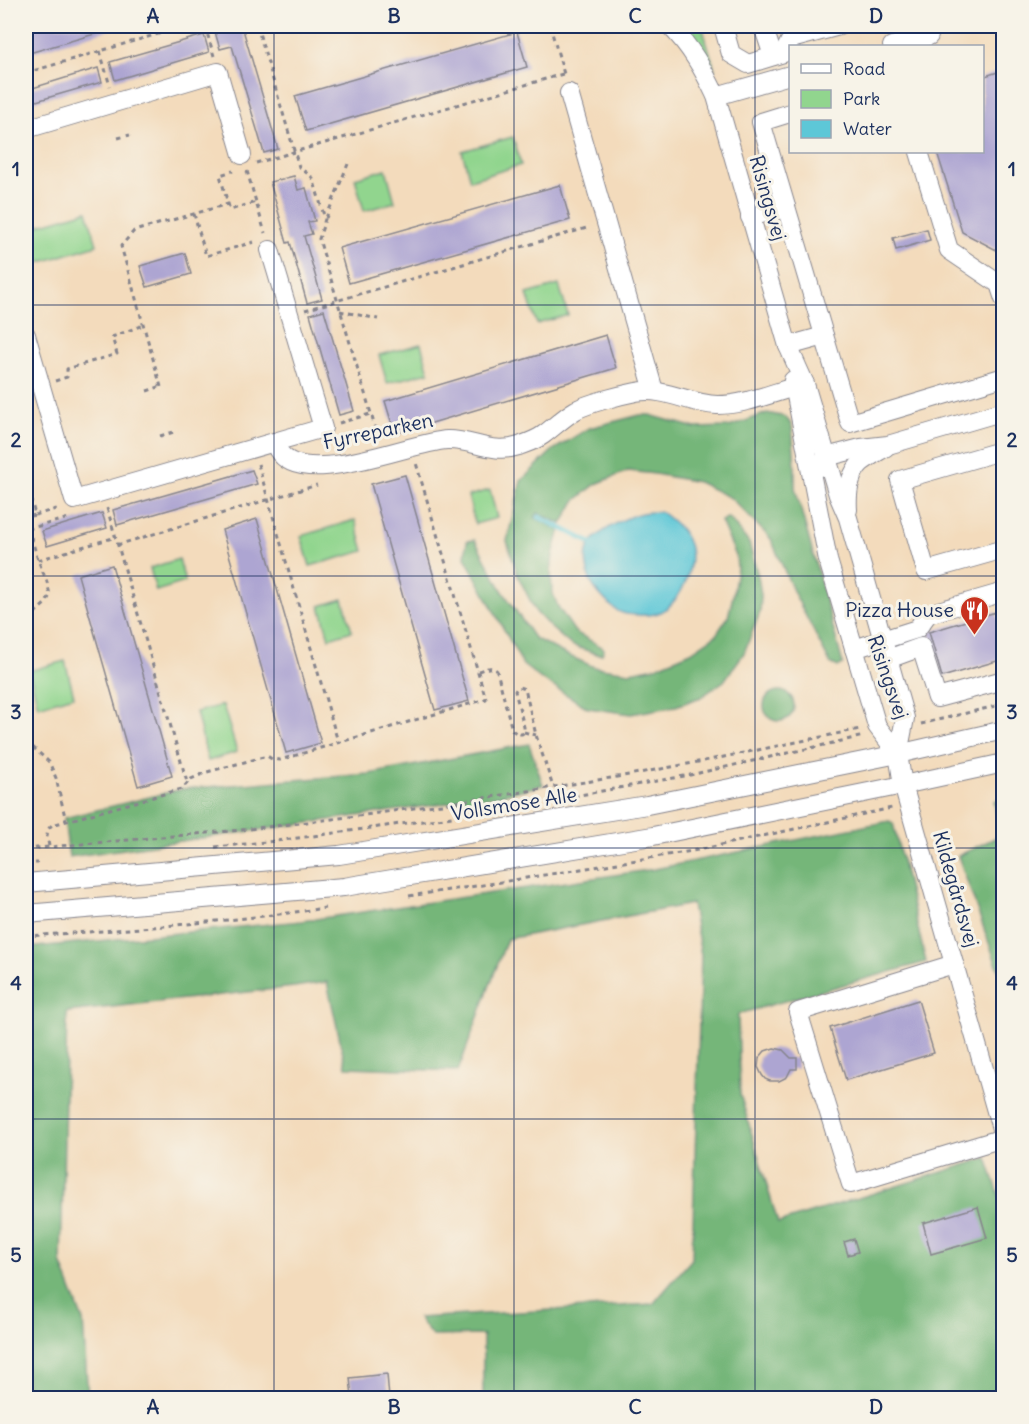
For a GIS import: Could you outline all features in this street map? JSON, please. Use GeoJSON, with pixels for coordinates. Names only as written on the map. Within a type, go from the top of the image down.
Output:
{"type":"FeatureCollection","features":[{"type":"Feature","properties":{"kind":"street","name":"Risingsvej"},"geometry":{"type":"LineString","coordinates":[[670,26],[682,38],[699,62],[716,96],[788,346],[838,495],[848,518],[905,718],[898,754]]}},
{"type":"Feature","properties":{"kind":"street"},"geometry":{"type":"LineString","coordinates":[[723,26],[731,54],[747,64],[784,53],[791,39],[839,26]]}},
{"type":"Feature","properties":{"kind":"street"},"geometry":{"type":"LineString","coordinates":[[764,26],[773,56]]}},
{"type":"Feature","properties":{"kind":"street"},"geometry":{"type":"LineString","coordinates":[[896,45],[928,36],[926,26]]}},
{"type":"Feature","properties":{"kind":"street"},"geometry":{"type":"LineString","coordinates":[[26,129],[218,72],[244,161]]}},
{"type":"Feature","properties":{"kind":"street"},"geometry":{"type":"LineString","coordinates":[[716,96],[789,75]]}},
{"type":"Feature","properties":{"kind":"street"},"geometry":{"type":"LineString","coordinates":[[569,93],[654,391]]}},
{"type":"Feature","properties":{"kind":"street"},"geometry":{"type":"LineString","coordinates":[[789,113],[761,122],[850,423],[1004,377]]}},
{"type":"Feature","properties":{"kind":"street"},"geometry":{"type":"LineString","coordinates":[[920,153],[949,250],[999,284],[1004,299]]}},
{"type":"Feature","properties":{"kind":"street"},"geometry":{"type":"LineString","coordinates":[[750,217],[786,207]]}},
{"type":"Feature","properties":{"kind":"street","name":"Fyrreparken"},"geometry":{"type":"LineString","coordinates":[[26,334],[74,500],[323,428],[268,244]]}},
{"type":"Feature","properties":{"kind":"street"},"geometry":{"type":"LineString","coordinates":[[788,346],[824,336]]}},
{"type":"Feature","properties":{"kind":"street","name":"Risingsvej"},"geometry":{"type":"LineString","coordinates":[[800,385],[812,479],[827,557],[880,729],[898,754]]}},
{"type":"Feature","properties":{"kind":"street","name":"Fyrreparken"},"geometry":{"type":"LineString","coordinates":[[275,442],[278,450],[292,462],[319,467],[338,466],[447,440],[492,449],[508,448],[517,447],[545,434],[566,416],[587,405],[638,392],[654,391],[716,405],[733,403],[800,385]]}},
{"type":"Feature","properties":{"kind":"street","name":"Risingsvej"},"geometry":{"type":"LineString","coordinates":[[826,457],[861,448],[888,445],[1004,411]]}},
{"type":"Feature","properties":{"kind":"street","name":"Risingsvej"},"geometry":{"type":"LineString","coordinates":[[848,518],[847,498],[850,482],[860,464],[888,445]]}},
{"type":"Feature","properties":{"kind":"street"},"geometry":{"type":"LineString","coordinates":[[1004,450],[900,480],[926,571],[1004,549]]}},
{"type":"Feature","properties":{"kind":"street"},"geometry":{"type":"LineString","coordinates":[[812,479],[826,457]]}},
{"type":"Feature","properties":{"kind":"street"},"geometry":{"type":"LineString","coordinates":[[832,574],[862,566]]}},
{"type":"Feature","properties":{"kind":"street"},"geometry":{"type":"LineString","coordinates":[[854,649],[917,629],[928,614],[1004,592]]}},
{"type":"Feature","properties":{"kind":"street"},"geometry":{"type":"LineString","coordinates":[[888,659],[921,647],[937,698],[1004,680]]}},
{"type":"Feature","properties":{"kind":"street","name":"Vollsmose Alle"},"geometry":{"type":"LineString","coordinates":[[26,883],[339,855],[648,805],[1004,730]]}},
{"type":"Feature","properties":{"kind":"street","name":"Kildegårdsvej"},"geometry":{"type":"LineString","coordinates":[[898,754],[903,785],[1003,1138]]}},
{"type":"Feature","properties":{"kind":"street"},"geometry":{"type":"LineString","coordinates":[[26,914],[344,887],[653,836],[1004,763]]}},
{"type":"Feature","properties":{"kind":"street"},"geometry":{"type":"LineString","coordinates":[[954,964],[798,1012],[851,1184],[1003,1138]]}},
{"type":"Feature","properties":{"kind":"path"},"geometry":{"type":"LineString","coordinates":[[26,73],[185,26]]}},
{"type":"Feature","properties":{"kind":"path"},"geometry":{"type":"LineString","coordinates":[[206,26],[218,72]]}},
{"type":"Feature","properties":{"kind":"path"},"geometry":{"type":"LineString","coordinates":[[257,26],[299,167],[313,178],[326,219]]}},
{"type":"Feature","properties":{"kind":"path"},"geometry":{"type":"LineString","coordinates":[[264,161],[563,74],[550,26]]}},
{"type":"Feature","properties":{"kind":"path"},"geometry":{"type":"LineString","coordinates":[[100,51],[115,103]]}},
{"type":"Feature","properties":{"kind":"path"},"geometry":{"type":"LineString","coordinates":[[118,138],[130,135]]}},
{"type":"Feature","properties":{"kind":"path"},"geometry":{"type":"LineString","coordinates":[[194,214],[206,256],[268,244],[256,202],[244,161],[220,175],[230,210],[256,202]]}},
{"type":"Feature","properties":{"kind":"path"},"geometry":{"type":"LineString","coordinates":[[348,164],[319,240],[375,427]]}},
{"type":"Feature","properties":{"kind":"path"},"geometry":{"type":"LineString","coordinates":[[147,391],[160,387],[121,246],[134,231],[228,204]]}},
{"type":"Feature","properties":{"kind":"path"},"geometry":{"type":"LineString","coordinates":[[309,309],[606,223]]}},
{"type":"Feature","properties":{"kind":"path"},"geometry":{"type":"LineString","coordinates":[[340,311],[378,320]]}},
{"type":"Feature","properties":{"kind":"path"},"geometry":{"type":"LineString","coordinates":[[40,385],[67,377],[67,369],[117,354],[112,337],[143,325]]}},
{"type":"Feature","properties":{"kind":"path"},"geometry":{"type":"LineString","coordinates":[[342,422],[371,414]]}},
{"type":"Feature","properties":{"kind":"path"},"geometry":{"type":"LineString","coordinates":[[160,436],[174,432]]}},
{"type":"Feature","properties":{"kind":"path"},"geometry":{"type":"LineString","coordinates":[[49,846],[48,829],[52,825],[182,789],[191,778],[217,769],[267,756],[280,760],[486,699],[411,447]]}},
{"type":"Feature","properties":{"kind":"path"},"geometry":{"type":"LineString","coordinates":[[258,467],[338,742]]}},
{"type":"Feature","properties":{"kind":"path"},"geometry":{"type":"LineString","coordinates":[[26,481],[35,515]]}},
{"type":"Feature","properties":{"kind":"path"},"geometry":{"type":"LineString","coordinates":[[117,545],[321,484]]}},
{"type":"Feature","properties":{"kind":"path"},"geometry":{"type":"LineString","coordinates":[[107,506],[187,782]]}},
{"type":"Feature","properties":{"kind":"path"},"geometry":{"type":"LineString","coordinates":[[26,621],[46,603],[50,595],[26,519],[56,508]]}},
{"type":"Feature","properties":{"kind":"path"},"geometry":{"type":"LineString","coordinates":[[28,529],[71,517]]}},
{"type":"Feature","properties":{"kind":"path"},"geometry":{"type":"LineString","coordinates":[[38,561],[116,537]]}},
{"type":"Feature","properties":{"kind":"path"},"geometry":{"type":"LineString","coordinates":[[478,671],[495,668],[512,730],[517,735],[524,732],[536,735]]}},
{"type":"Feature","properties":{"kind":"path"},"geometry":{"type":"LineString","coordinates":[[524,732],[515,691],[519,687],[525,689],[536,735],[553,787]]}},
{"type":"Feature","properties":{"kind":"path"},"geometry":{"type":"LineString","coordinates":[[903,728],[1004,704]]}},
{"type":"Feature","properties":{"kind":"path"},"geometry":{"type":"LineString","coordinates":[[26,849],[241,830],[365,815],[553,787],[880,729]]}},
{"type":"Feature","properties":{"kind":"path"},"geometry":{"type":"LineString","coordinates":[[496,810],[690,775],[880,729]]}},
{"type":"Feature","properties":{"kind":"path"},"geometry":{"type":"LineString","coordinates":[[26,741],[49,762],[56,778],[66,821]]}},
{"type":"Feature","properties":{"kind":"path"},"geometry":{"type":"LineString","coordinates":[[205,847],[276,841],[462,816]]}},
{"type":"Feature","properties":{"kind":"path"},"geometry":{"type":"LineString","coordinates":[[26,863],[44,862]]}},
{"type":"Feature","properties":{"kind":"green space"},"geometry":{"type":"Polygon","coordinates":[[[682,26],[702,26],[715,70],[682,26]]]}},
{"type":"Feature","properties":{"kind":"green space"},"geometry":{"type":"Polygon","coordinates":[[[513,137],[521,165],[470,180],[462,151],[513,137]]]}},
{"type":"Feature","properties":{"kind":"green space"},"geometry":{"type":"Polygon","coordinates":[[[386,169],[395,202],[364,211],[355,178],[386,169]]]}},
{"type":"Feature","properties":{"kind":"green space"},"geometry":{"type":"Polygon","coordinates":[[[87,211],[97,245],[35,264],[26,229],[87,211]]]}},
{"type":"Feature","properties":{"kind":"green space"},"geometry":{"type":"Polygon","coordinates":[[[559,285],[568,315],[537,324],[527,294],[559,285]]]}},
{"type":"Feature","properties":{"kind":"green space"},"geometry":{"type":"Polygon","coordinates":[[[421,344],[429,372],[387,383],[379,355],[421,344]]]}},
{"type":"Feature","properties":{"kind":"green space"},"geometry":{"type":"Polygon","coordinates":[[[767,413],[786,417],[792,426],[795,488],[843,664],[838,667],[830,663],[794,593],[771,539],[731,498],[698,482],[655,474],[628,471],[596,484],[575,501],[562,524],[538,513],[535,518],[560,530],[553,554],[551,572],[552,591],[558,607],[575,632],[604,649],[602,654],[571,645],[536,612],[518,576],[507,541],[521,481],[553,450],[589,428],[640,415],[650,415],[695,428],[729,427],[767,413]]]}},
{"type":"Feature","properties":{"kind":"green space"},"geometry":{"type":"Polygon","coordinates":[[[490,490],[497,518],[475,524],[468,496],[490,490]]]}},
{"type":"Feature","properties":{"kind":"green space"},"geometry":{"type":"Polygon","coordinates":[[[727,518],[749,543],[761,595],[760,612],[744,653],[724,681],[701,697],[676,706],[631,714],[588,708],[523,665],[465,557],[467,541],[475,540],[502,590],[534,638],[594,667],[630,672],[656,667],[691,652],[716,635],[728,617],[737,568],[736,556],[721,521],[727,518]]]}},
{"type":"Feature","properties":{"kind":"green space"},"geometry":{"type":"Polygon","coordinates":[[[355,520],[364,551],[310,566],[301,536],[355,520]]]}},
{"type":"Feature","properties":{"kind":"green space"},"geometry":{"type":"Polygon","coordinates":[[[179,559],[185,582],[156,591],[150,568],[179,559]]]}},
{"type":"Feature","properties":{"kind":"green space"},"geometry":{"type":"Polygon","coordinates":[[[343,599],[352,631],[329,638],[320,606],[343,599]]]}},
{"type":"Feature","properties":{"kind":"green space"},"geometry":{"type":"Polygon","coordinates":[[[65,661],[74,696],[38,706],[29,671],[65,661]]]}},
{"type":"Feature","properties":{"kind":"green space"},"geometry":{"type":"Polygon","coordinates":[[[779,691],[790,695],[794,706],[790,717],[779,721],[768,717],[764,706],[768,695],[779,691]]]}},
{"type":"Feature","properties":{"kind":"green space"},"geometry":{"type":"Polygon","coordinates":[[[223,705],[237,752],[208,761],[196,712],[223,705]]]}},
{"type":"Feature","properties":{"kind":"green space"},"geometry":{"type":"Polygon","coordinates":[[[529,744],[543,785],[497,796],[69,857],[64,818],[182,789],[369,774],[529,744]]]}},
{"type":"Feature","properties":{"kind":"green space"},"geometry":{"type":"Polygon","coordinates":[[[1003,799],[1004,970],[999,971],[958,856],[1001,835],[994,801],[1003,799]]]}},
{"type":"Feature","properties":{"kind":"green space"},"geometry":{"type":"Polygon","coordinates":[[[889,821],[893,823],[926,962],[738,1014],[740,1094],[778,1223],[987,1158],[1003,1206],[1003,1398],[483,1398],[483,1335],[432,1336],[418,1318],[653,1304],[692,1259],[701,955],[692,904],[507,939],[458,1071],[346,1067],[327,982],[67,1012],[61,1262],[83,1321],[88,1398],[26,1398],[26,948],[302,921],[655,869],[889,821]]]}},
{"type":"Feature","properties":{"kind":"water"},"geometry":{"type":"Polygon","coordinates":[[[661,512],[680,529],[690,546],[690,564],[685,583],[675,600],[661,612],[644,615],[621,612],[609,604],[592,583],[586,562],[588,548],[598,535],[623,520],[642,513],[661,512]]]}},
{"type":"Feature","properties":{"kind":"building"},"geometry":{"type":"Polygon","coordinates":[[[26,26],[122,26],[26,54],[26,26]]]}},
{"type":"Feature","properties":{"kind":"building"},"geometry":{"type":"Polygon","coordinates":[[[242,26],[278,149],[264,153],[232,46],[220,49],[215,32],[242,26]]]}},
{"type":"Feature","properties":{"kind":"building"},"geometry":{"type":"Polygon","coordinates":[[[517,32],[527,67],[306,131],[295,96],[517,32]]]}},
{"type":"Feature","properties":{"kind":"building"},"geometry":{"type":"Polygon","coordinates":[[[204,35],[209,52],[115,80],[110,62],[204,35]]]}},
{"type":"Feature","properties":{"kind":"building"},"geometry":{"type":"Polygon","coordinates":[[[98,68],[102,82],[26,104],[26,90],[98,68]]]}},
{"type":"Feature","properties":{"kind":"building"},"geometry":{"type":"Polygon","coordinates":[[[1004,70],[1004,254],[962,232],[937,153],[984,153],[984,76],[1004,70]]]}},
{"type":"Feature","properties":{"kind":"building"},"geometry":{"type":"Polygon","coordinates":[[[294,176],[298,190],[306,188],[315,221],[308,222],[312,234],[304,236],[322,299],[307,303],[270,182],[294,176]]]}},
{"type":"Feature","properties":{"kind":"building"},"geometry":{"type":"Polygon","coordinates":[[[560,185],[570,220],[349,283],[339,248],[560,185]]]}},
{"type":"Feature","properties":{"kind":"building"},"geometry":{"type":"Polygon","coordinates":[[[927,229],[930,240],[896,250],[893,238],[927,229]]]}},
{"type":"Feature","properties":{"kind":"building"},"geometry":{"type":"Polygon","coordinates":[[[185,253],[191,274],[147,287],[140,266],[185,253]]]}},
{"type":"Feature","properties":{"kind":"building"},"geometry":{"type":"Polygon","coordinates":[[[324,310],[354,411],[339,415],[310,314],[324,310]]]}},
{"type":"Feature","properties":{"kind":"building"},"geometry":{"type":"Polygon","coordinates":[[[606,335],[616,368],[395,434],[385,401],[606,335]]]}},
{"type":"Feature","properties":{"kind":"building"},"geometry":{"type":"Polygon","coordinates":[[[252,470],[257,484],[117,525],[113,510],[252,470]]]}},
{"type":"Feature","properties":{"kind":"building"},"geometry":{"type":"Polygon","coordinates":[[[405,475],[469,701],[435,710],[371,484],[405,475]]]}},
{"type":"Feature","properties":{"kind":"building"},"geometry":{"type":"Polygon","coordinates":[[[102,513],[107,528],[47,546],[42,531],[102,513]]]}},
{"type":"Feature","properties":{"kind":"building"},"geometry":{"type":"Polygon","coordinates":[[[257,519],[321,743],[286,753],[222,530],[257,519]]]}},
{"type":"Feature","properties":{"kind":"building"},"geometry":{"type":"Polygon","coordinates":[[[112,565],[172,776],[138,786],[78,575],[112,565]]]}},
{"type":"Feature","properties":{"kind":"building"},"geometry":{"type":"Polygon","coordinates":[[[996,612],[1004,637],[1004,659],[942,677],[929,632],[996,612]]]}},
{"type":"Feature","properties":{"kind":"building"},"geometry":{"type":"Polygon","coordinates":[[[918,1000],[934,1053],[846,1080],[830,1028],[918,1000]]]}},
{"type":"Feature","properties":{"kind":"building"},"geometry":{"type":"Polygon","coordinates":[[[774,1048],[783,1050],[791,1058],[797,1058],[797,1069],[791,1069],[787,1077],[779,1081],[765,1079],[758,1067],[759,1058],[765,1051],[774,1048]]]}},
{"type":"Feature","properties":{"kind":"building"},"geometry":{"type":"Polygon","coordinates":[[[978,1207],[987,1238],[931,1254],[923,1223],[978,1207]]]}},
{"type":"Feature","properties":{"kind":"building"},"geometry":{"type":"Polygon","coordinates":[[[854,1239],[858,1252],[848,1255],[844,1242],[854,1239]]]}},
{"type":"Feature","properties":{"kind":"building"},"geometry":{"type":"Polygon","coordinates":[[[387,1374],[389,1398],[352,1398],[350,1378],[387,1374]]]}},
{"type":"Feature","properties":{"kind":"waterway"},"geometry":{"type":"LineString","coordinates":[[539,517],[591,543]]}},
{"type":"Feature","properties":{"kind":"place","name":"Pizza House"},"geometry":{"type":"Point","coordinates":[975,636]}}]}
